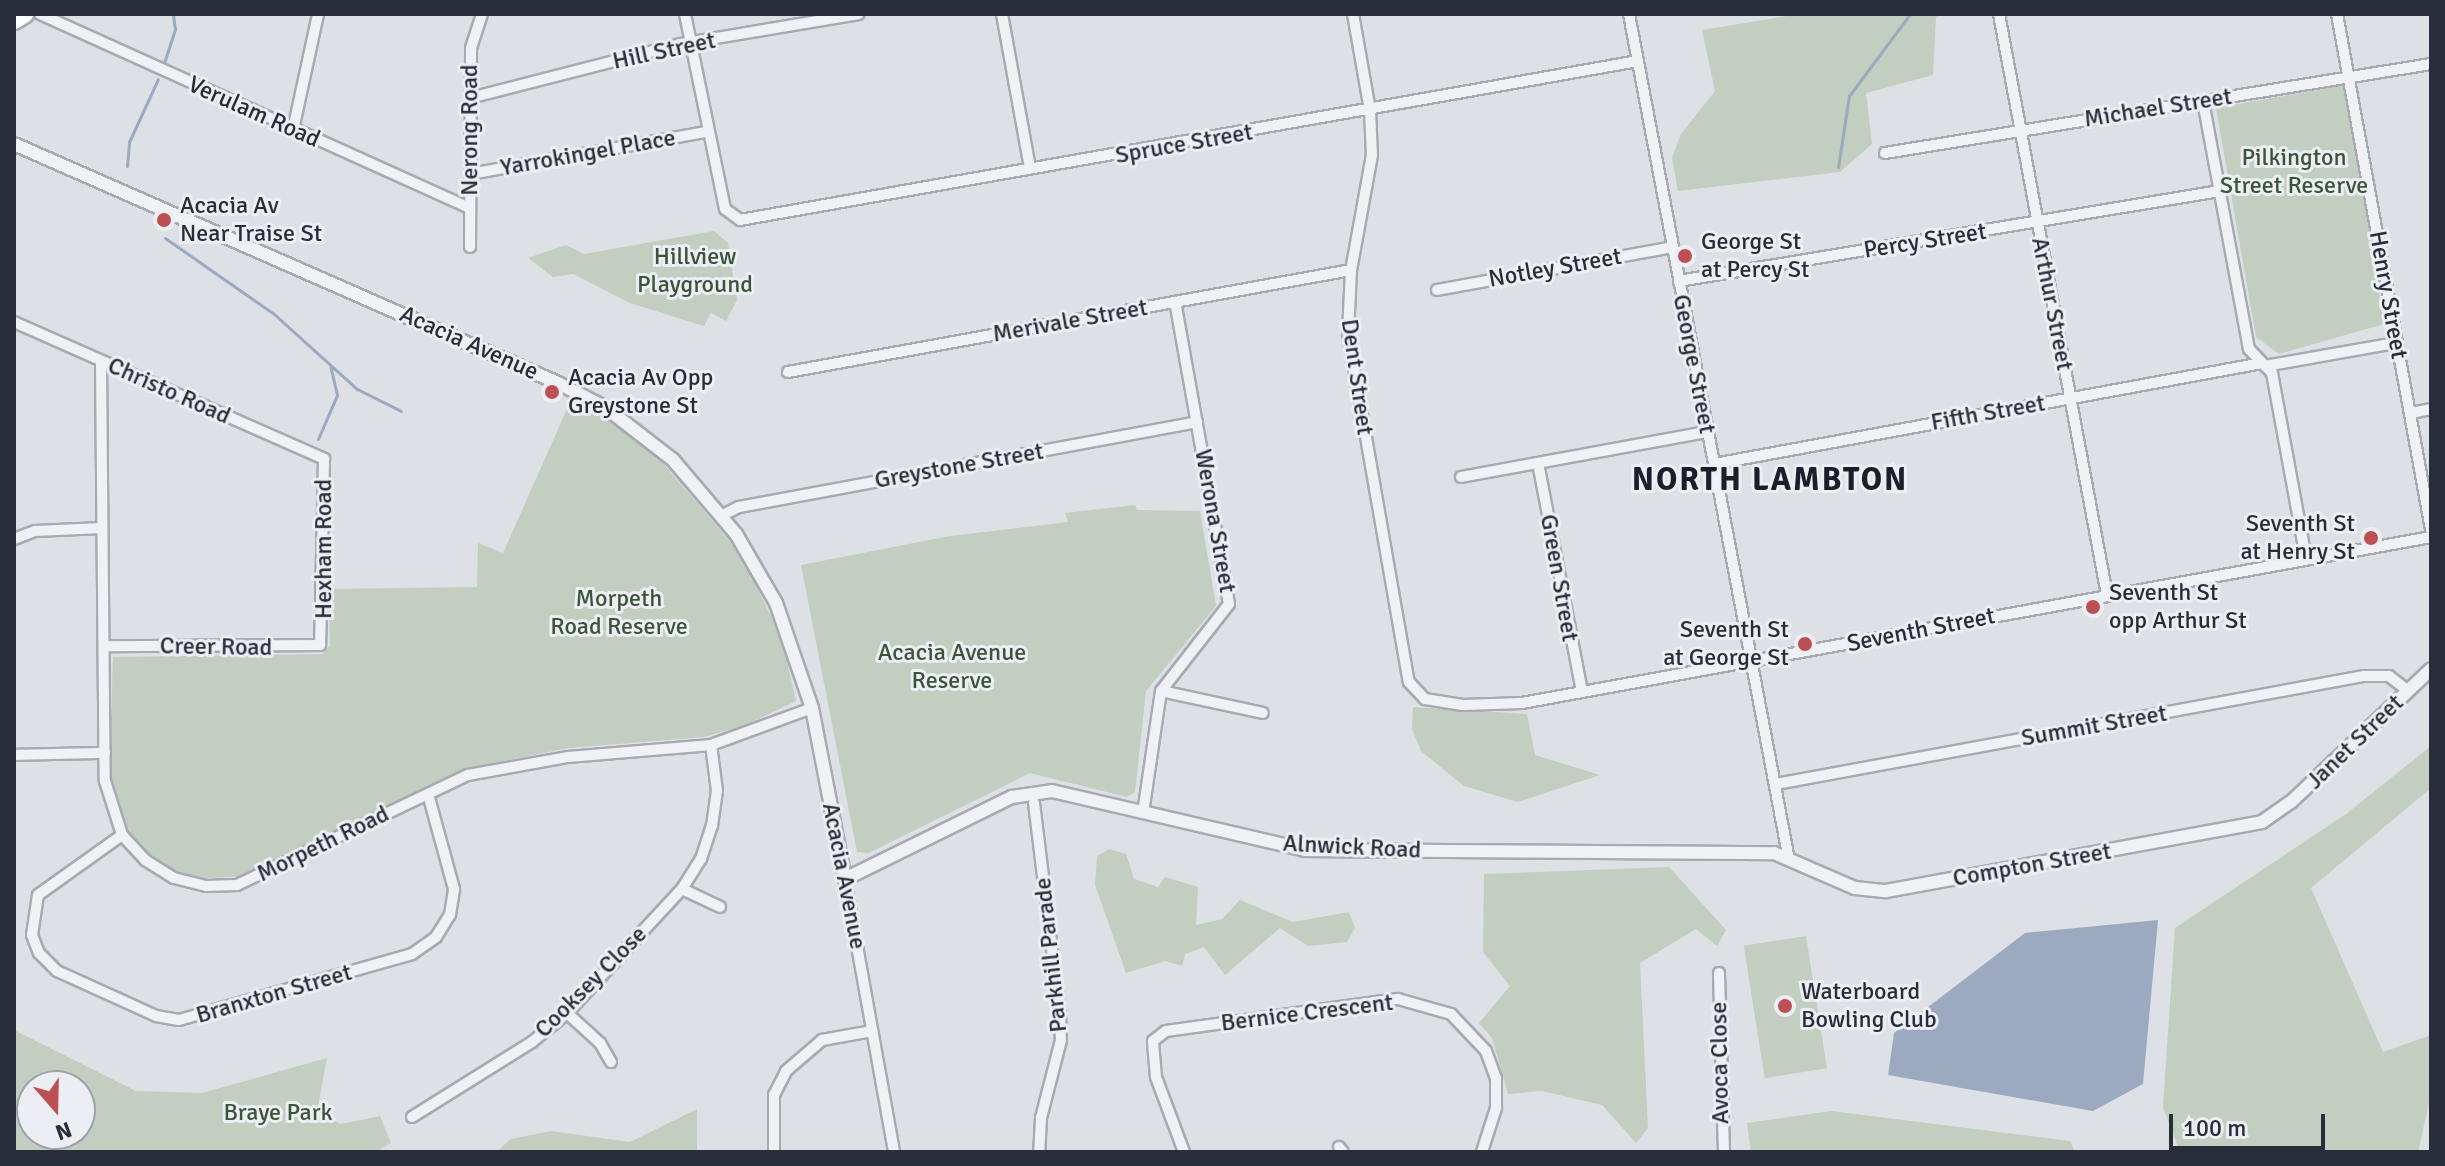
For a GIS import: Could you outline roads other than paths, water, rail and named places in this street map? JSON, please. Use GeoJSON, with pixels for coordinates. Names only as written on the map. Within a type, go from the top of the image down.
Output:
{"type":"FeatureCollection","features":[{"type":"Feature","properties":{"kind":"highway"},"geometry":{"type":"LineString","coordinates":[[14,20],[24,14]]}},
{"type":"Feature","properties":{"kind":"street","name":"Verulam Road"},"geometry":{"type":"LineString","coordinates":[[40,14],[470,208]]}},
{"type":"Feature","properties":{"kind":"street"},"geometry":{"type":"LineString","coordinates":[[293,130],[318,14]]}},
{"type":"Feature","properties":{"kind":"street","name":"Nerong Road"},"geometry":{"type":"LineString","coordinates":[[470,247],[471,48],[482,14]]}},
{"type":"Feature","properties":{"kind":"street"},"geometry":{"type":"LineString","coordinates":[[685,14],[706,132]]}},
{"type":"Feature","properties":{"kind":"street","name":"Hill Street"},"geometry":{"type":"LineString","coordinates":[[470,98],[690,44],[859,14]]}},
{"type":"Feature","properties":{"kind":"street"},"geometry":{"type":"LineString","coordinates":[[1002,14],[1030,168]]}},
{"type":"Feature","properties":{"kind":"street","name":"Dent Street"},"geometry":{"type":"LineString","coordinates":[[1353,14],[1370,110],[1370,184],[1351,270],[1348,314],[1353,367],[1413,691]]}},
{"type":"Feature","properties":{"kind":"street","name":"George Street"},"geometry":{"type":"LineString","coordinates":[[1629,14],[1788,855]]}},
{"type":"Feature","properties":{"kind":"street","name":"Arthur Street"},"geometry":{"type":"LineString","coordinates":[[1999,14],[2017,131],[2107,595]]}},
{"type":"Feature","properties":{"kind":"street","name":"Henry Street"},"geometry":{"type":"LineString","coordinates":[[2337,14],[2431,529]]}},
{"type":"Feature","properties":{"kind":"street","name":"Spruce Street"},"geometry":{"type":"LineString","coordinates":[[706,132],[730,217],[740,220],[1638,61]]}},
{"type":"Feature","properties":{"kind":"street","name":"Michael Street"},"geometry":{"type":"LineString","coordinates":[[1885,153],[2431,64]]}},
{"type":"Feature","properties":{"kind":"street"},"geometry":{"type":"LineString","coordinates":[[2203,101],[2249,349],[2272,373],[2306,559]]}},
{"type":"Feature","properties":{"kind":"street","name":"Yarrokingel Place"},"geometry":{"type":"LineString","coordinates":[[470,174],[706,132]]}},
{"type":"Feature","properties":{"kind":"street","name":"Acacia Avenue"},"geometry":{"type":"LineString","coordinates":[[14,144],[558,383],[646,437],[723,515],[776,603],[812,708],[894,1152]]}},
{"type":"Feature","properties":{"kind":"street","name":"Percy Street"},"geometry":{"type":"LineString","coordinates":[[1679,281],[2219,191]]}},
{"type":"Feature","properties":{"kind":"street","name":"Notley Street"},"geometry":{"type":"LineString","coordinates":[[1437,290],[1673,247]]}},
{"type":"Feature","properties":{"kind":"street","name":"Merivale Street"},"geometry":{"type":"LineString","coordinates":[[788,372],[1351,270]]}},
{"type":"Feature","properties":{"kind":"street","name":"Werona Street"},"geometry":{"type":"LineString","coordinates":[[1143,813],[1161,691],[1229,604],[1175,302]]}},
{"type":"Feature","properties":{"kind":"street","name":"Christo Road"},"geometry":{"type":"LineString","coordinates":[[14,322],[324,459]]}},
{"type":"Feature","properties":{"kind":"street","name":"Fifth Street"},"geometry":{"type":"LineString","coordinates":[[1714,464],[2070,398],[2396,343]]}},
{"type":"Feature","properties":{"kind":"street","name":"Morpeth Road"},"geometry":{"type":"LineString","coordinates":[[101,361],[105,753],[111,810],[122,835],[145,860],[174,878],[206,886],[237,885],[468,775],[568,757],[711,745],[812,708]]}},
{"type":"Feature","properties":{"kind":"street"},"geometry":{"type":"LineString","coordinates":[[2411,413],[2431,409]]}},
{"type":"Feature","properties":{"kind":"street","name":"Greystone Street"},"geometry":{"type":"LineString","coordinates":[[723,515],[739,507],[1197,422]]}},
{"type":"Feature","properties":{"kind":"street"},"geometry":{"type":"LineString","coordinates":[[1461,477],[1707,432]]}},
{"type":"Feature","properties":{"kind":"street","name":"Hexham Road"},"geometry":{"type":"LineString","coordinates":[[323,639],[324,459]]}},
{"type":"Feature","properties":{"kind":"street","name":"Green Street"},"geometry":{"type":"LineString","coordinates":[[1538,463],[1582,692]]}},
{"type":"Feature","properties":{"kind":"street"},"geometry":{"type":"LineString","coordinates":[[14,539],[35,531],[102,528]]}},
{"type":"Feature","properties":{"kind":"street","name":"Seventh Street"},"geometry":{"type":"LineString","coordinates":[[1413,691],[1425,699],[1494,705],[1582,692],[2431,537]]}},
{"type":"Feature","properties":{"kind":"street","name":"Creer Road"},"geometry":{"type":"LineString","coordinates":[[104,646],[313,648],[323,639]]}},
{"type":"Feature","properties":{"kind":"street","name":"Janet Street"},"geometry":{"type":"LineString","coordinates":[[2278,813],[2431,669]]}},
{"type":"Feature","properties":{"kind":"street","name":"Summit Street"},"geometry":{"type":"LineString","coordinates":[[1776,784],[2364,676],[2389,676],[2408,691]]}},
{"type":"Feature","properties":{"kind":"street"},"geometry":{"type":"LineString","coordinates":[[1161,691],[1263,713]]}},
{"type":"Feature","properties":{"kind":"street","name":"Cooksey Close"},"geometry":{"type":"LineString","coordinates":[[412,1117],[532,1042],[567,1013],[682,889],[701,859],[712,826],[717,791],[711,745]]}},
{"type":"Feature","properties":{"kind":"street"},"geometry":{"type":"LineString","coordinates":[[14,755],[105,753]]}},
{"type":"Feature","properties":{"kind":"street","name":"Alnwick Road"},"geometry":{"type":"LineString","coordinates":[[845,879],[1032,791],[1305,850],[1788,855]]}},
{"type":"Feature","properties":{"kind":"street","name":"Branxton Street"},"geometry":{"type":"LineString","coordinates":[[122,835],[38,895],[32,935],[39,953],[57,971],[156,1016],[191,1018],[412,954],[436,937],[450,915],[454,889],[428,794]]}},
{"type":"Feature","properties":{"kind":"street","name":"Parkhill Parade"},"geometry":{"type":"LineString","coordinates":[[1034,803],[1061,1040],[1041,1118],[1039,1152]]}},
{"type":"Feature","properties":{"kind":"street","name":"Compton Street"},"geometry":{"type":"LineString","coordinates":[[1788,855],[1855,888],[1886,891],[2243,827],[2278,813]]}},
{"type":"Feature","properties":{"kind":"street"},"geometry":{"type":"LineString","coordinates":[[682,889],[720,907]]}},
{"type":"Feature","properties":{"kind":"street","name":"Avoca Close"},"geometry":{"type":"LineString","coordinates":[[1719,973],[1724,1152]]}},
{"type":"Feature","properties":{"kind":"street","name":"Bernice Crescent"},"geometry":{"type":"LineString","coordinates":[[1184,1152],[1159,1089],[1153,1041],[1166,1031],[1398,999],[1425,1003],[1451,1014],[1486,1051],[1496,1078],[1496,1108],[1482,1152]]}},
{"type":"Feature","properties":{"kind":"street"},"geometry":{"type":"LineString","coordinates":[[567,1013],[600,1043],[611,1062]]}},
{"type":"Feature","properties":{"kind":"street"},"geometry":{"type":"LineString","coordinates":[[774,1152],[774,1095],[786,1071],[822,1040],[872,1031]]}},
{"type":"Feature","properties":{"kind":"water"},"geometry":{"type":"Polygon","coordinates":[[[2158,920],[2143,1084],[2093,1111],[1888,1075],[1894,1033],[2025,933],[2158,920]]]}},
{"type":"Feature","properties":{"kind":"waterway"},"geometry":{"type":"LineString","coordinates":[[164,63],[175,29],[173,14]]}},
{"type":"Feature","properties":{"kind":"waterway"},"geometry":{"type":"LineString","coordinates":[[1838,167],[1849,96],[1910,14]]}},
{"type":"Feature","properties":{"kind":"waterway"},"geometry":{"type":"LineString","coordinates":[[127,166],[129,142],[158,79]]}},
{"type":"Feature","properties":{"kind":"waterway"},"geometry":{"type":"LineString","coordinates":[[165,238],[274,314],[357,389],[401,411]]}},
{"type":"Feature","properties":{"kind":"waterway"},"geometry":{"type":"LineString","coordinates":[[318,439],[337,395],[331,368]]}},
{"type":"Feature","properties":{"kind":"place","name":"Acacia Av Near Traise St"},"geometry":{"type":"Point","coordinates":[164,220]}},
{"type":"Feature","properties":{"kind":"place","name":"George St at Percy St"},"geometry":{"type":"Point","coordinates":[1685,256]}},
{"type":"Feature","properties":{"kind":"place","name":"Acacia Av Opp Greystone St"},"geometry":{"type":"Point","coordinates":[552,392]}},
{"type":"Feature","properties":{"kind":"place","name":"Seventh St at Henry St"},"geometry":{"type":"Point","coordinates":[2371,538]}},
{"type":"Feature","properties":{"kind":"place","name":"Seventh St opp Arthur St"},"geometry":{"type":"Point","coordinates":[2093,607]}},
{"type":"Feature","properties":{"kind":"place","name":"Seventh St at George St"},"geometry":{"type":"Point","coordinates":[1805,644]}},
{"type":"Feature","properties":{"kind":"place","name":"Waterboard Bowling Club"},"geometry":{"type":"Point","coordinates":[1785,1006]}},
{"type":"Feature","properties":{"kind":"district","name":"NORTH LAMBTON"},"geometry":{"type":"Point","coordinates":[1770,480]}},
{"type":"Feature","properties":{"kind":"park label","name":"Pilkington Street Reserve"},"geometry":{"type":"Point","coordinates":[2294,172]}},
{"type":"Feature","properties":{"kind":"park label","name":"Hillview Playground"},"geometry":{"type":"Point","coordinates":[695,271]}},
{"type":"Feature","properties":{"kind":"park label","name":"Morpeth Road Reserve"},"geometry":{"type":"Point","coordinates":[619,613]}},
{"type":"Feature","properties":{"kind":"park label","name":"Acacia Avenue Reserve"},"geometry":{"type":"Point","coordinates":[952,667]}},
{"type":"Feature","properties":{"kind":"park label","name":"Braye Park"},"geometry":{"type":"Point","coordinates":[278,1113]}}]}
